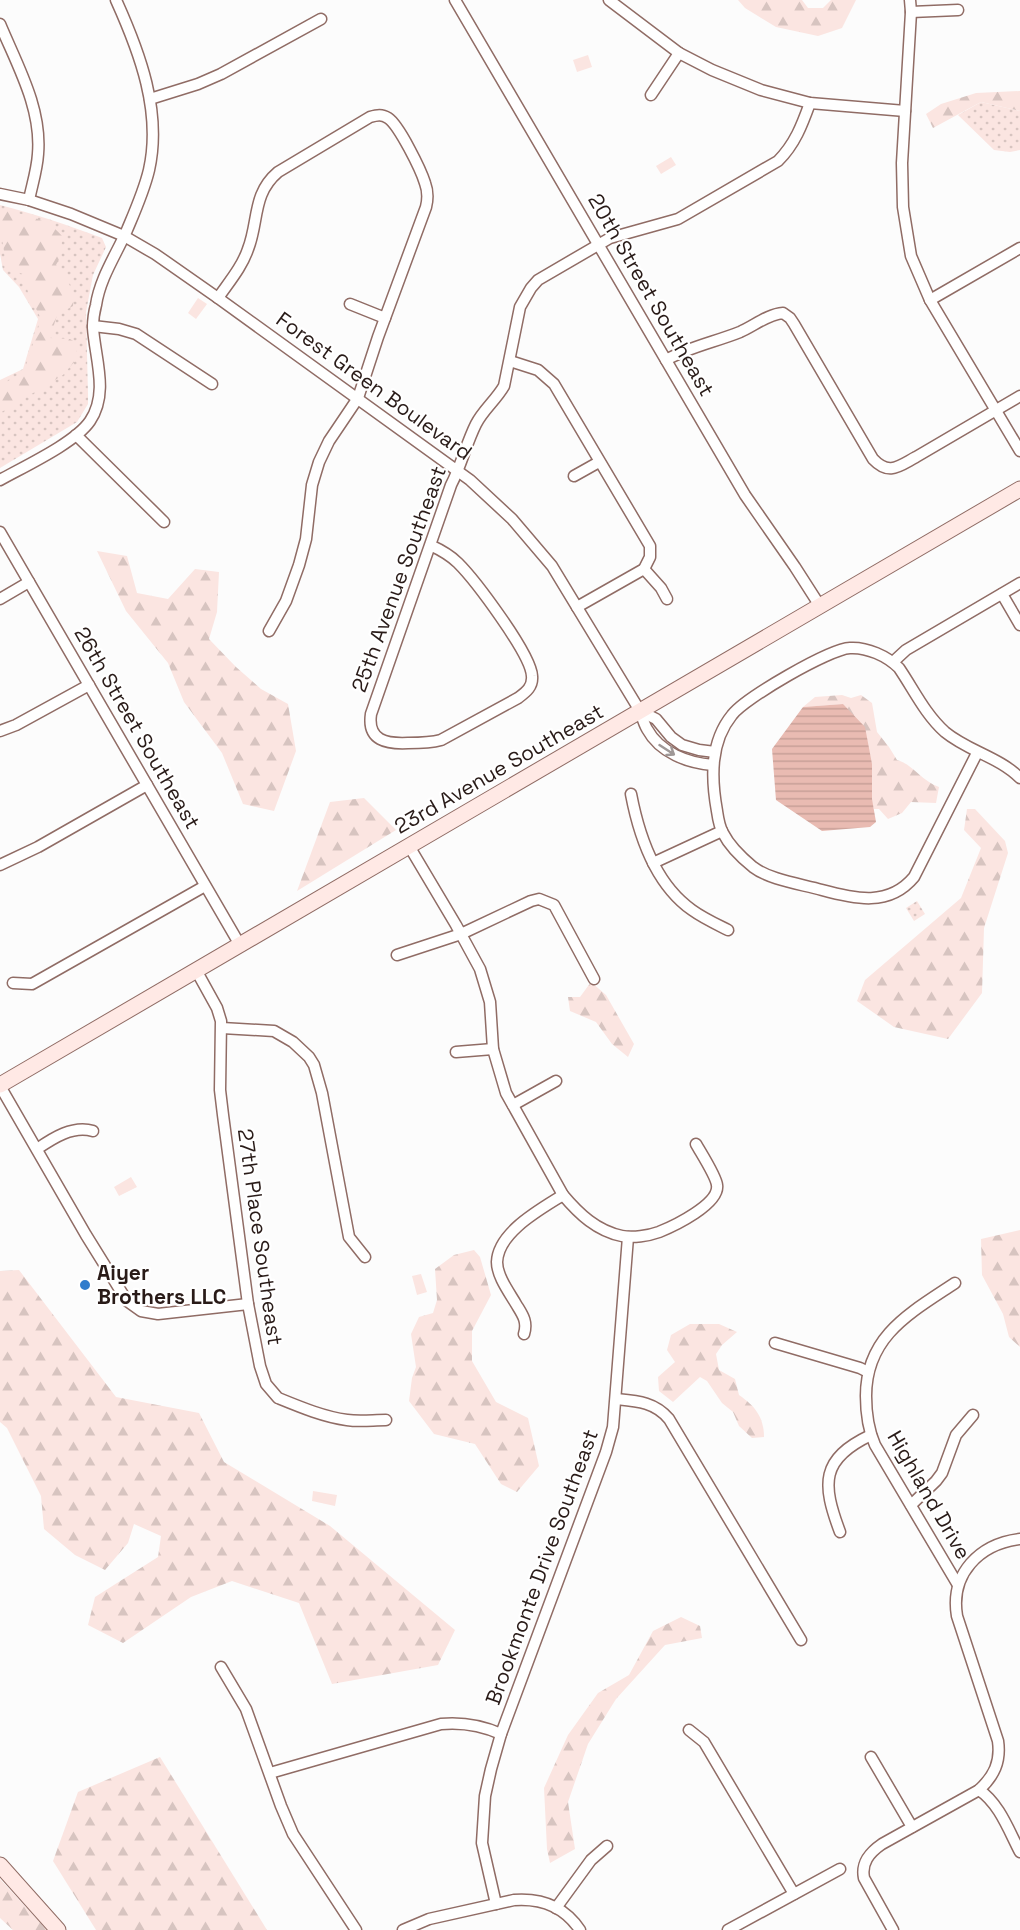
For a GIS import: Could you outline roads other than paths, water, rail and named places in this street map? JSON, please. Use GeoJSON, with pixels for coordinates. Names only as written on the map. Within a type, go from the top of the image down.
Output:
{"type":"FeatureCollection","features":[{"type":"Feature","properties":{"kind":"street"},"geometry":{"type":"LineString","coordinates":[[0,480],[76,435],[90,421],[98,408],[100,392],[93,326],[96,302],[102,280],[140,198],[149,169],[153,125],[144,73],[117,2],[129,0]]}},
{"type":"Feature","properties":{"kind":"street","name":"20th Street Southeast"},"geometry":{"type":"LineString","coordinates":[[455,0],[745,495],[820,606]]}},
{"type":"Feature","properties":{"kind":"street"},"geometry":{"type":"LineString","coordinates":[[609,0],[679,53],[712,70],[761,90],[810,103],[905,111]]}},
{"type":"Feature","properties":{"kind":"street"},"geometry":{"type":"LineString","coordinates":[[909,0],[911,12],[902,163],[903,207],[911,256],[930,300],[1020,451]]}},
{"type":"Feature","properties":{"kind":"street"},"geometry":{"type":"LineString","coordinates":[[911,12],[958,10]]}},
{"type":"Feature","properties":{"kind":"street"},"geometry":{"type":"LineString","coordinates":[[150,99],[221,74],[321,19]]}},
{"type":"Feature","properties":{"kind":"street"},"geometry":{"type":"LineString","coordinates":[[0,24],[30,95],[36,118],[38,153],[29,200]]}},
{"type":"Feature","properties":{"kind":"street"},"geometry":{"type":"LineString","coordinates":[[651,95],[679,53]]}},
{"type":"Feature","properties":{"kind":"street","name":"25th Avenue Southeast"},"geometry":{"type":"LineString","coordinates":[[430,545],[457,562],[493,606],[528,663],[533,678],[531,686],[518,698],[441,740],[431,743],[391,744],[374,733],[370,726],[371,714],[430,545],[451,485],[459,471],[477,422],[504,386],[520,307],[531,288],[548,273],[598,244],[620,234],[678,219],[778,161],[799,134],[810,103]]}},
{"type":"Feature","properties":{"kind":"street"},"geometry":{"type":"LineString","coordinates":[[218,298],[243,261],[249,247],[260,195],[270,178],[370,117],[377,115],[390,119],[406,143],[425,183],[427,202],[358,398],[329,441],[319,462],[312,485],[306,539],[299,565],[286,601],[269,631]]}},
{"type":"Feature","properties":{"kind":"street","name":"Forest Green Boulevard"},"geometry":{"type":"LineString","coordinates":[[0,194],[29,200],[71,214],[124,236],[155,254],[459,471],[492,499],[530,538],[552,566],[640,711],[646,729],[668,751],[697,763],[713,765]]}},
{"type":"Feature","properties":{"kind":"street"},"geometry":{"type":"LineString","coordinates":[[930,300],[1020,248]]}},
{"type":"Feature","properties":{"kind":"street"},"geometry":{"type":"LineString","coordinates":[[350,304],[385,318]]}},
{"type":"Feature","properties":{"kind":"street"},"geometry":{"type":"LineString","coordinates":[[666,360],[687,349],[724,338],[750,327],[771,315],[783,313],[794,324],[873,459],[885,468],[899,466],[1020,396]]}},
{"type":"Feature","properties":{"kind":"street"},"geometry":{"type":"LineString","coordinates":[[93,326],[119,328],[136,334],[212,384]]}},
{"type":"Feature","properties":{"kind":"street"},"geometry":{"type":"LineString","coordinates":[[510,361],[538,370],[550,379],[650,546],[650,557],[644,569],[577,607]]}},
{"type":"Feature","properties":{"kind":"street"},"geometry":{"type":"LineString","coordinates":[[76,435],[164,522]]}},
{"type":"Feature","properties":{"kind":"street"},"geometry":{"type":"LineString","coordinates":[[574,476],[599,462]]}},
{"type":"Feature","properties":{"kind":"street","name":"23rd Avenue Southeast"},"geometry":{"type":"LineString","coordinates":[[0,1085],[1020,489]]}},
{"type":"Feature","properties":{"kind":"street","name":"26th Street Southeast"},"geometry":{"type":"LineString","coordinates":[[0,532],[240,945]]}},
{"type":"Feature","properties":{"kind":"street"},"geometry":{"type":"LineString","coordinates":[[644,569],[661,588],[667,599]]}},
{"type":"Feature","properties":{"kind":"street"},"geometry":{"type":"LineString","coordinates":[[0,599],[29,582]]}},
{"type":"Feature","properties":{"kind":"street"},"geometry":{"type":"LineString","coordinates":[[893,662],[906,650],[1020,584]]}},
{"type":"Feature","properties":{"kind":"street"},"geometry":{"type":"LineString","coordinates":[[1002,594],[1020,625]]}},
{"type":"Feature","properties":{"kind":"street"},"geometry":{"type":"LineString","coordinates":[[977,753],[918,871],[909,884],[882,898],[850,898],[785,880],[752,866],[738,853],[722,831],[717,809],[713,765],[723,727],[738,708],[748,700],[832,652],[848,648],[859,648],[886,657],[893,662],[936,724],[952,737],[977,753],[996,760],[1020,778]]}},
{"type":"Feature","properties":{"kind":"street"},"geometry":{"type":"LineString","coordinates":[[0,731],[89,684]]}},
{"type":"Feature","properties":{"kind":"street"},"geometry":{"type":"LineString","coordinates":[[640,711],[656,719],[671,737],[682,745],[715,752]]}},
{"type":"Feature","properties":{"kind":"street"},"geometry":{"type":"LineString","coordinates":[[0,865],[38,847],[147,785]]}},
{"type":"Feature","properties":{"kind":"street"},"geometry":{"type":"LineString","coordinates":[[631,794],[636,818],[653,863],[667,885],[687,906],[728,930]]}},
{"type":"Feature","properties":{"kind":"street"},"geometry":{"type":"LineString","coordinates":[[653,863],[722,831]]}},
{"type":"Feature","properties":{"kind":"street"},"geometry":{"type":"LineString","coordinates":[[409,846],[480,969],[488,992],[493,1049],[506,1093],[563,1195],[592,1224],[611,1233],[628,1237],[657,1233],[709,1204],[716,1194],[717,1185],[696,1144]]}},
{"type":"Feature","properties":{"kind":"street"},"geometry":{"type":"LineString","coordinates":[[13,983],[32,984],[206,885]]}},
{"type":"Feature","properties":{"kind":"street"},"geometry":{"type":"LineString","coordinates":[[396,955],[461,934],[539,899],[554,905],[594,979]]}},
{"type":"Feature","properties":{"kind":"street","name":"27th Place Southeast"},"geometry":{"type":"LineString","coordinates":[[196,970],[217,1008],[222,1028],[220,1090],[248,1304],[263,1378],[274,1395],[289,1402],[344,1420],[386,1420]]}},
{"type":"Feature","properties":{"kind":"street"},"geometry":{"type":"LineString","coordinates":[[222,1028],[274,1031],[293,1042],[314,1065],[322,1093],[350,1237],[365,1257]]}},
{"type":"Feature","properties":{"kind":"street"},"geometry":{"type":"LineString","coordinates":[[456,1052],[493,1049]]}},
{"type":"Feature","properties":{"kind":"street"},"geometry":{"type":"LineString","coordinates":[[513,1105],[556,1082]]}},
{"type":"Feature","properties":{"kind":"street"},"geometry":{"type":"LineString","coordinates":[[0,1085],[122,1295],[133,1306],[146,1313],[158,1314],[248,1304]]}},
{"type":"Feature","properties":{"kind":"street"},"geometry":{"type":"LineString","coordinates":[[37,1149],[70,1131],[84,1128],[93,1131]]}},
{"type":"Feature","properties":{"kind":"street"},"geometry":{"type":"LineString","coordinates":[[524,1334],[526,1321],[506,1287],[498,1268],[499,1252],[508,1236],[518,1225],[563,1195]]}},
{"type":"Feature","properties":{"kind":"street","name":"Brookmonte Drive Southeast"},"geometry":{"type":"LineString","coordinates":[[496,1904],[482,1843],[484,1796],[501,1734],[606,1452],[613,1427],[628,1237]]}},
{"type":"Feature","properties":{"kind":"street","name":"Highland Drive"},"geometry":{"type":"LineString","coordinates":[[955,1283],[918,1307],[893,1328],[879,1345],[868,1372],[866,1414],[875,1445],[958,1585]]}},
{"type":"Feature","properties":{"kind":"street"},"geometry":{"type":"LineString","coordinates":[[775,1343],[868,1372]]}},
{"type":"Feature","properties":{"kind":"street"},"geometry":{"type":"LineString","coordinates":[[616,1399],[644,1402],[659,1409],[669,1419],[801,1640]]}},
{"type":"Feature","properties":{"kind":"street"},"geometry":{"type":"LineString","coordinates":[[911,1505],[931,1487],[942,1473],[956,1435],[973,1415]]}},
{"type":"Feature","properties":{"kind":"street"},"geometry":{"type":"LineString","coordinates":[[840,1532],[829,1495],[831,1468],[843,1452],[871,1435]]}},
{"type":"Feature","properties":{"kind":"street"},"geometry":{"type":"LineString","coordinates":[[893,1930],[864,1878],[862,1869],[874,1850],[979,1790],[995,1771],[1000,1754],[994,1726],[954,1603],[958,1585],[969,1564],[975,1558],[996,1546],[1020,1539]]}},
{"type":"Feature","properties":{"kind":"street"},"geometry":{"type":"LineString","coordinates":[[221,1667],[246,1709],[293,1834],[356,1930]]}},
{"type":"Feature","properties":{"kind":"street"},"geometry":{"type":"LineString","coordinates":[[270,1773],[441,1724],[458,1722],[473,1724],[501,1734]]}},
{"type":"Feature","properties":{"kind":"street"},"geometry":{"type":"LineString","coordinates":[[689,1730],[704,1742],[794,1894]]}},
{"type":"Feature","properties":{"kind":"street"},"geometry":{"type":"LineString","coordinates":[[871,1757],[912,1827]]}},
{"type":"Feature","properties":{"kind":"street"},"geometry":{"type":"LineString","coordinates":[[979,1790],[995,1806],[1020,1852]]}},
{"type":"Feature","properties":{"kind":"street"},"geometry":{"type":"LineString","coordinates":[[556,1908],[591,1860],[608,1846]]}},
{"type":"Feature","properties":{"kind":"street"},"geometry":{"type":"LineString","coordinates":[[0,1865],[58,1930]]}},
{"type":"Feature","properties":{"kind":"street"},"geometry":{"type":"LineString","coordinates":[[728,1930],[840,1869]]}},
{"type":"Feature","properties":{"kind":"street"},"geometry":{"type":"LineString","coordinates":[[403,1930],[429,1919],[514,1900],[536,1900],[556,1908],[571,1918],[579,1930]]}},
{"type":"Feature","properties":{"kind":"place","name":"Aiyer Brothers LLC"},"geometry":{"type":"Point","coordinates":[85,1285]}}]}
